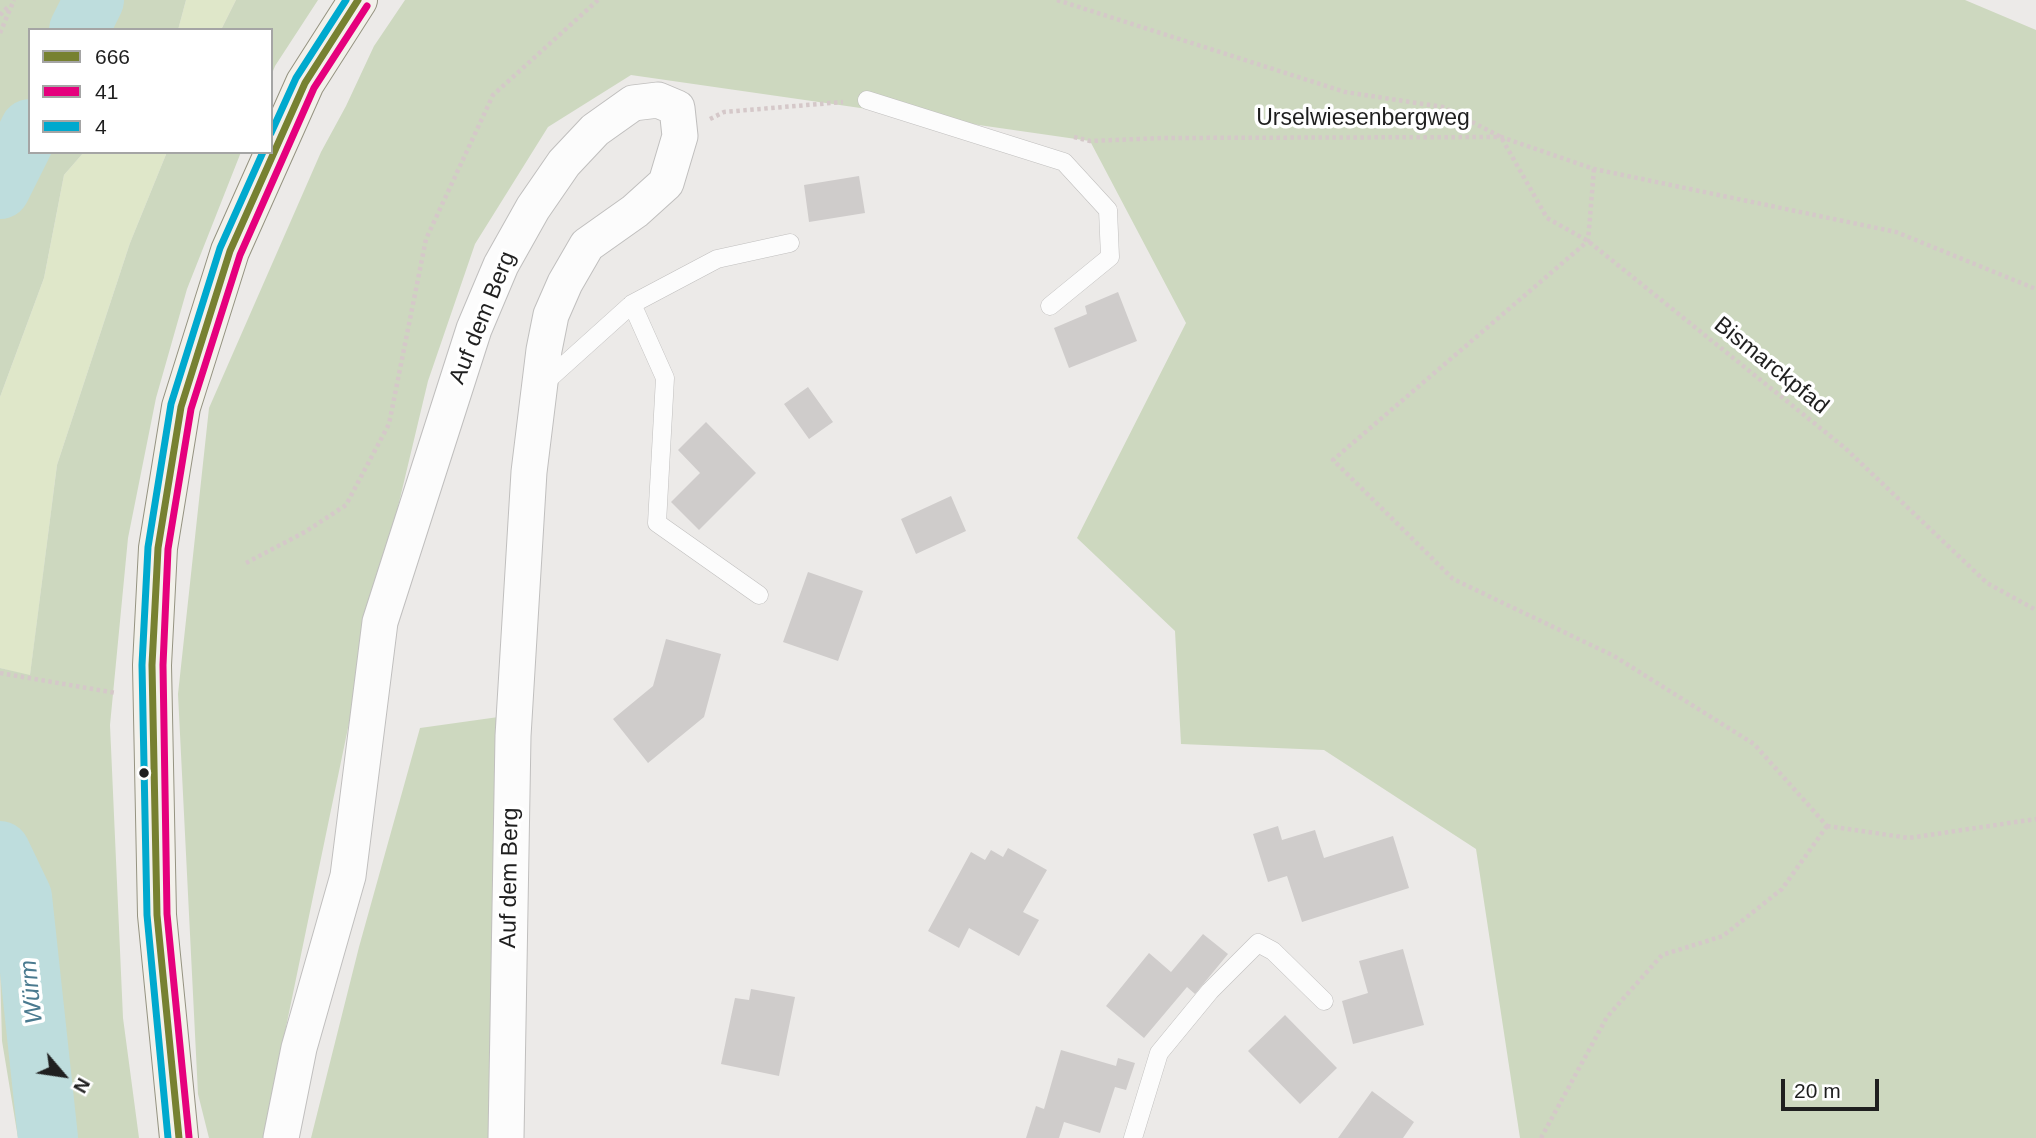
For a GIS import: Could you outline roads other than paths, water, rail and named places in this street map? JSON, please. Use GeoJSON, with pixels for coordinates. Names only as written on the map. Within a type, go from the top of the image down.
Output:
{"type":"FeatureCollection","features":[{"type":"Feature","properties":{"kind":"main road"},"geometry":{"type":"LineString","coordinates":[[273,153],[305,83],[358,0]]}},
{"type":"Feature","properties":{"kind":"main road"},"geometry":{"type":"LineString","coordinates":[[179,1138],[157,915],[152,699],[158,548],[181,407],[230,251],[273,154]]}},
{"type":"Feature","properties":{"kind":"street","name":"Auf dem Berg"},"geometry":{"type":"LineString","coordinates":[[281,1138],[299,1048],[348,876],[380,622],[474,329],[501,265],[564,163],[595,130],[633,103],[658,100],[677,108],[680,136],[666,183],[635,211],[587,245],[551,314],[540,387],[529,471],[513,736],[506,1138]]}},
{"type":"Feature","properties":{"kind":"lane"},"geometry":{"type":"LineString","coordinates":[[867,100],[1064,162],[1108,210],[1110,257],[1050,306]]}},
{"type":"Feature","properties":{"kind":"lane"},"geometry":{"type":"LineString","coordinates":[[540,387],[632,304],[717,259],[790,243]]}},
{"type":"Feature","properties":{"kind":"lane"},"geometry":{"type":"LineString","coordinates":[[632,304],[665,378],[657,523],[759,596]]}},
{"type":"Feature","properties":{"kind":"lane"},"geometry":{"type":"LineString","coordinates":[[1133,1138],[1160,1053],[1210,991],[1258,943],[1273,951],[1324,1001]]}},
{"type":"Feature","properties":{"kind":"waterway","name":"Würm"},"geometry":{"type":"LineString","coordinates":[[80,28],[94,0]]}},
{"type":"Feature","properties":{"kind":"waterway","name":"Würm"},"geometry":{"type":"LineString","coordinates":[[0,189],[28,133]]}},
{"type":"Feature","properties":{"kind":"waterway","name":"Würm"},"geometry":{"type":"LineString","coordinates":[[0,851],[22,897],[48,1138]]}}]}
